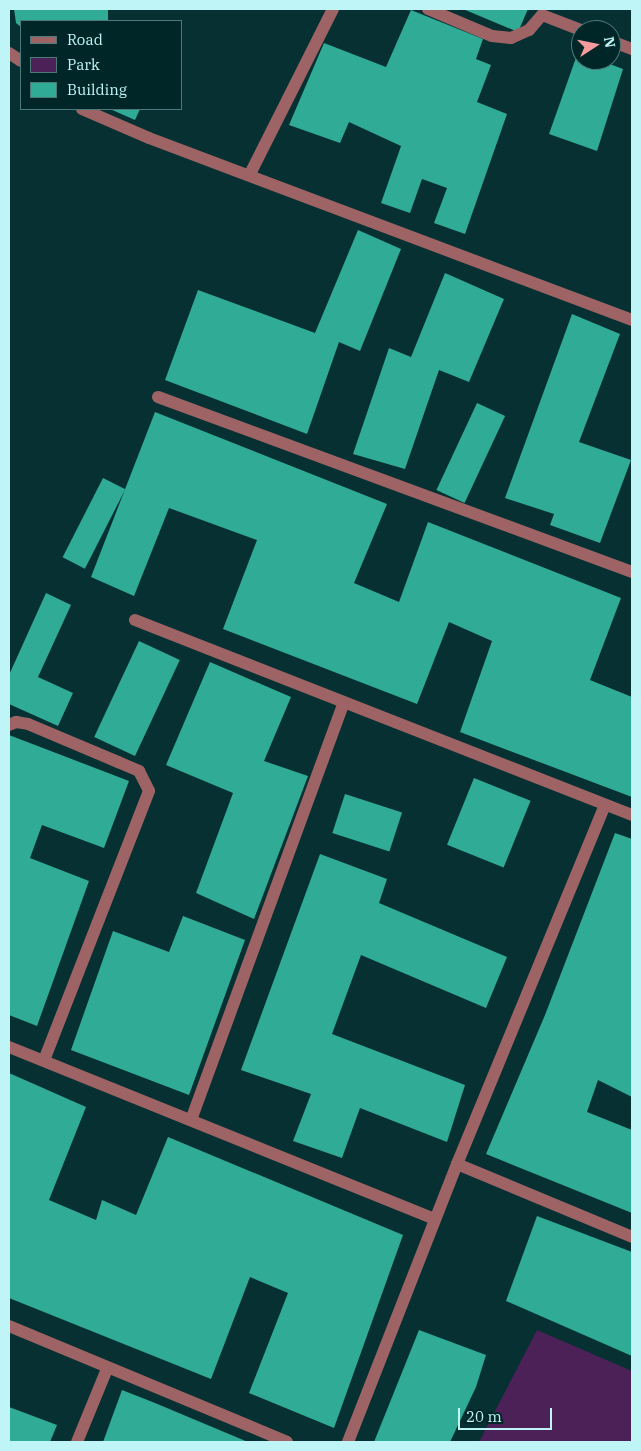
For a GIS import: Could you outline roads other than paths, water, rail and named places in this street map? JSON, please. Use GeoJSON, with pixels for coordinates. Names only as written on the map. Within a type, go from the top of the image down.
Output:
{"type":"FeatureCollection","features":[{"type":"Feature","properties":{"kind":"street"},"geometry":{"type":"LineString","coordinates":[[250,174],[333,9]]}},
{"type":"Feature","properties":{"kind":"street"},"geometry":{"type":"LineString","coordinates":[[428,9],[502,37],[511,38],[529,30],[542,16],[571,26]]}},
{"type":"Feature","properties":{"kind":"street"},"geometry":{"type":"LineString","coordinates":[[9,52],[20,60]]}},
{"type":"Feature","properties":{"kind":"street"},"geometry":{"type":"LineString","coordinates":[[84,110],[149,138],[250,174],[632,320]]}},
{"type":"Feature","properties":{"kind":"street"},"geometry":{"type":"LineString","coordinates":[[158,397],[632,572]]}},
{"type":"Feature","properties":{"kind":"street"},"geometry":{"type":"LineString","coordinates":[[135,620],[343,704],[632,815]]}},
{"type":"Feature","properties":{"kind":"street"},"geometry":{"type":"LineString","coordinates":[[191,1120],[343,704]]}},
{"type":"Feature","properties":{"kind":"street"},"geometry":{"type":"LineString","coordinates":[[9,725],[16,722],[28,724],[138,771],[149,791],[44,1060]]}},
{"type":"Feature","properties":{"kind":"street"},"geometry":{"type":"LineString","coordinates":[[348,1442],[457,1164],[605,805]]}},
{"type":"Feature","properties":{"kind":"street"},"geometry":{"type":"LineString","coordinates":[[9,1047],[435,1219]]}},
{"type":"Feature","properties":{"kind":"street"},"geometry":{"type":"LineString","coordinates":[[457,1164],[632,1236]]}},
{"type":"Feature","properties":{"kind":"street"},"geometry":{"type":"LineString","coordinates":[[9,1326],[107,1369],[287,1442]]}},
{"type":"Feature","properties":{"kind":"street"},"geometry":{"type":"LineString","coordinates":[[77,1442],[107,1369]]}}]}
